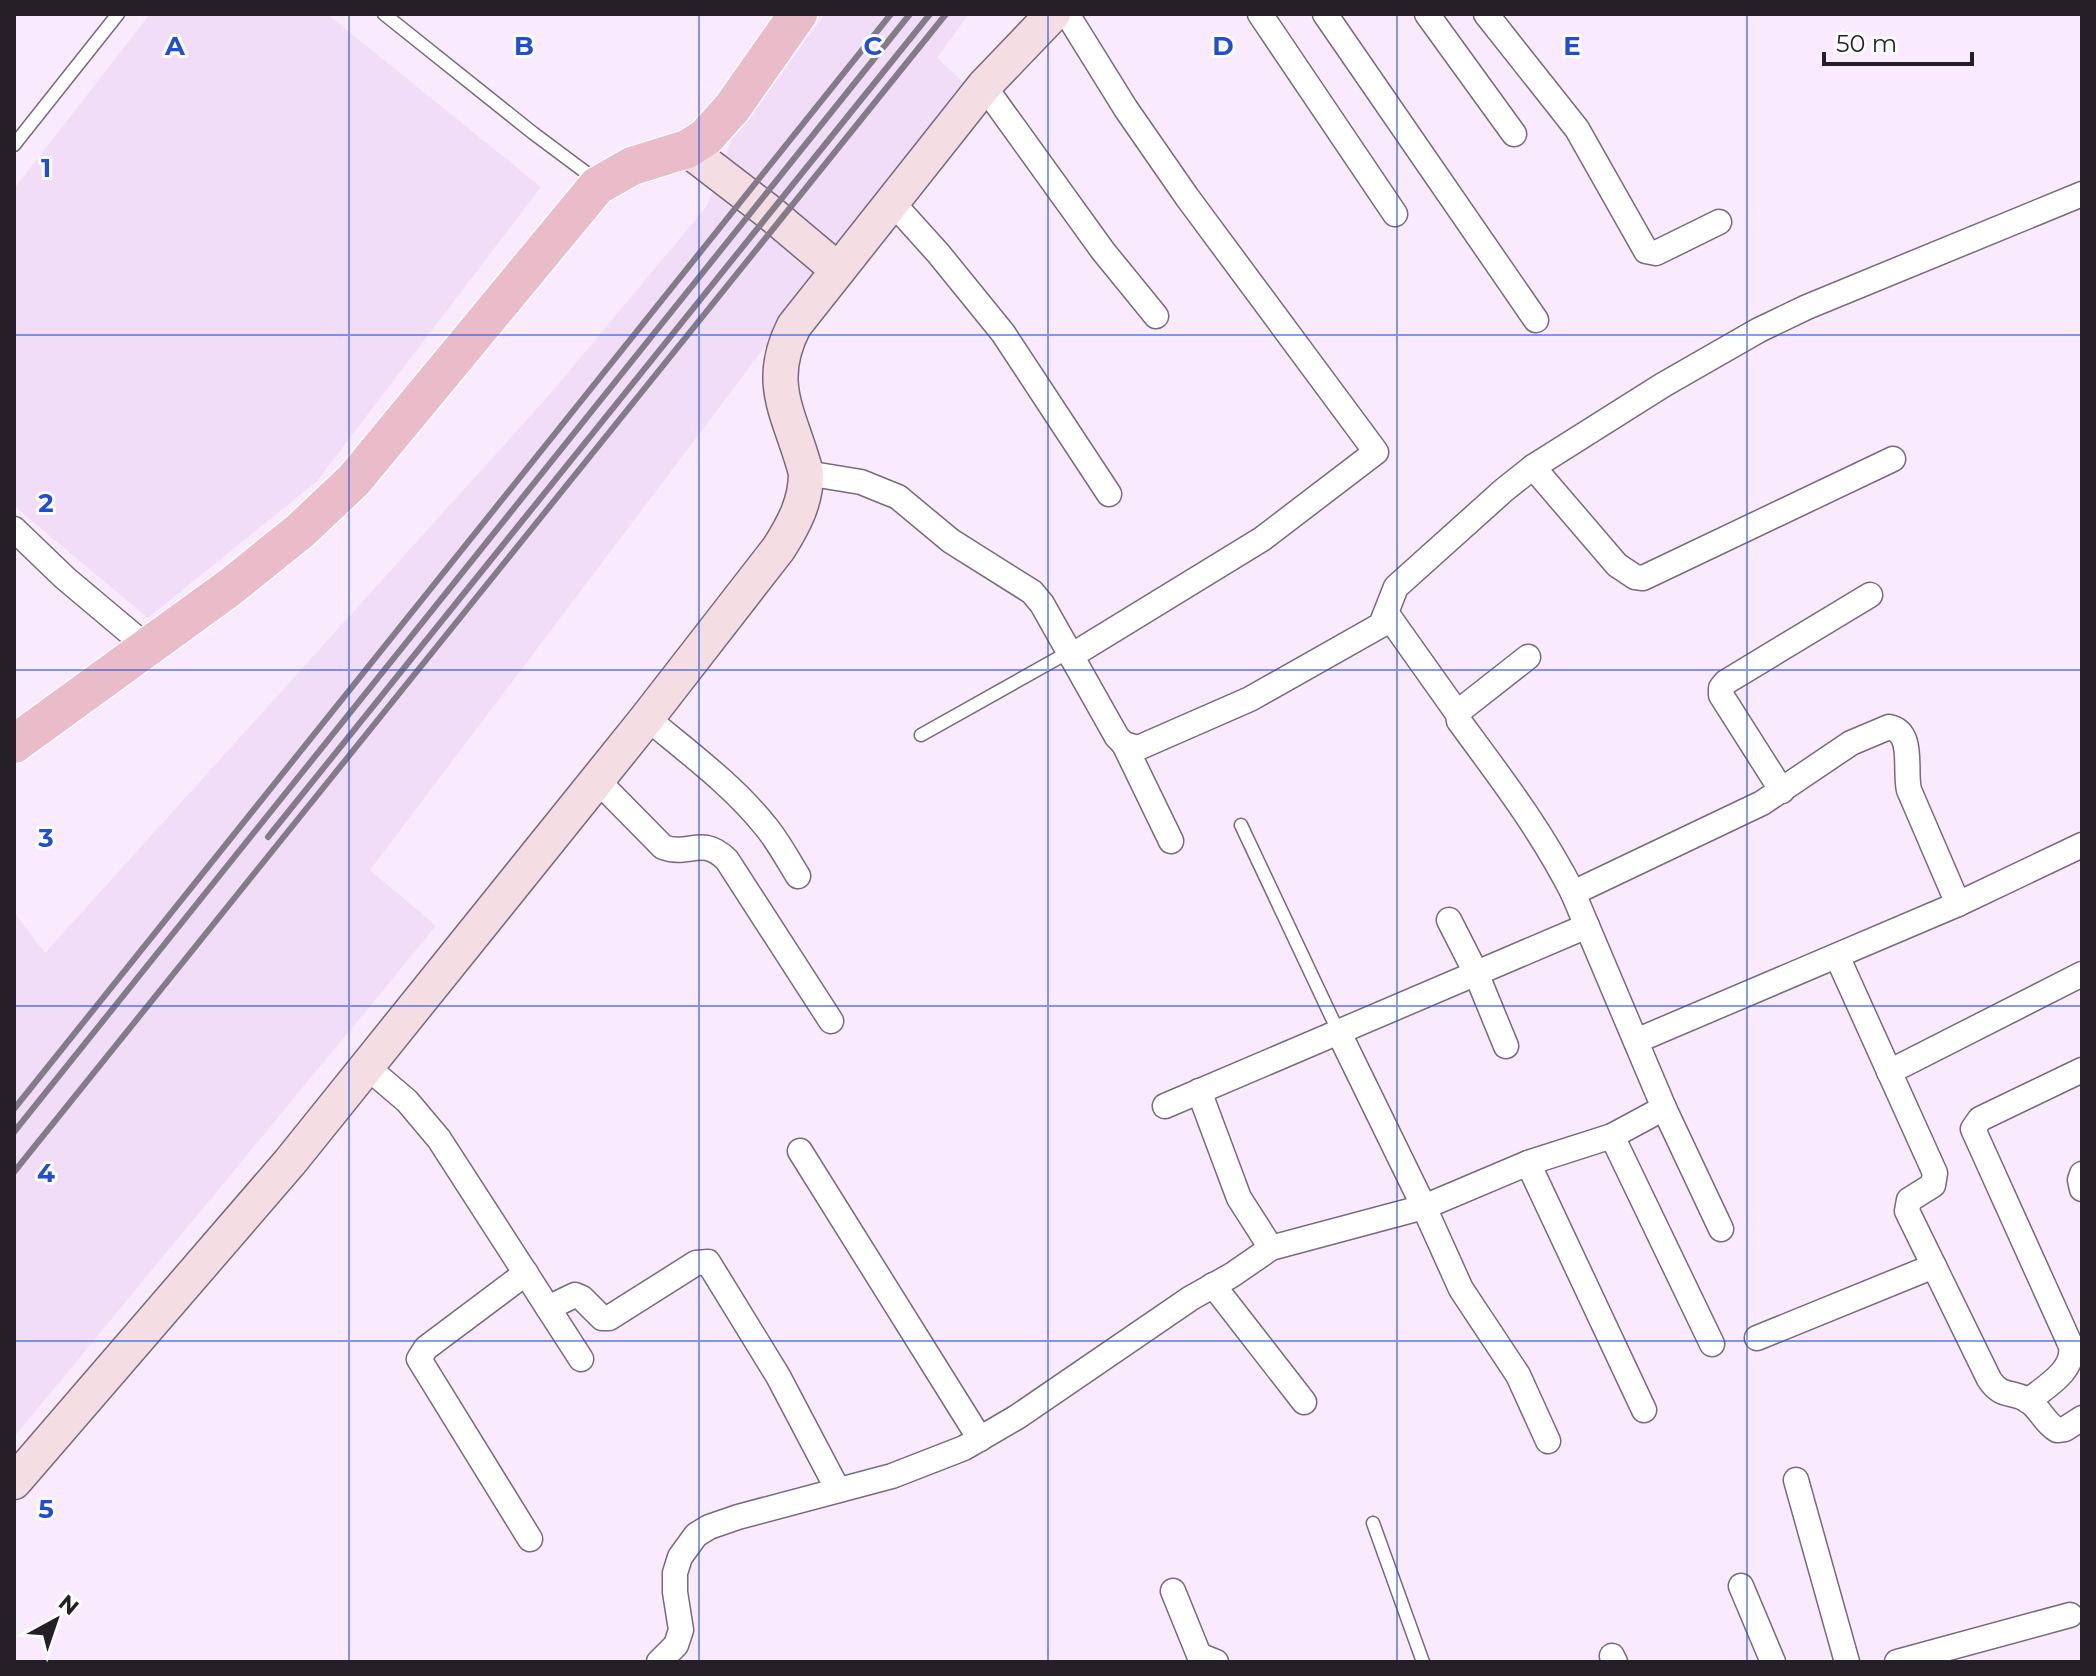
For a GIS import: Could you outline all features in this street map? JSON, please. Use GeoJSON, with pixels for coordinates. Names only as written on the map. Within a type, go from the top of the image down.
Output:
{"type":"FeatureCollection","features":[{"type":"Feature","properties":{"kind":"main road"},"geometry":{"type":"LineString","coordinates":[[14,744],[229,588],[300,531],[354,480],[568,219],[601,184],[632,166],[687,149],[706,137],[732,108],[798,14]]}},
{"type":"Feature","properties":{"kind":"street"},"geometry":{"type":"LineString","coordinates":[[14,1482],[290,1162],[647,718],[779,548],[802,504],[806,473],[779,380],[780,359],[794,326],[984,86],[1053,14]]}},
{"type":"Feature","properties":{"kind":"street"},"geometry":{"type":"LineString","coordinates":[[1067,14],[1126,109],[1187,197],[1376,452],[1262,539],[1070,654]]}},
{"type":"Feature","properties":{"kind":"street"},"geometry":{"type":"LineString","coordinates":[[1260,14],[1395,214]]}},
{"type":"Feature","properties":{"kind":"street"},"geometry":{"type":"LineString","coordinates":[[1325,14],[1536,320]]}},
{"type":"Feature","properties":{"kind":"street"},"geometry":{"type":"LineString","coordinates":[[1427,14],[1514,134]]}},
{"type":"Feature","properties":{"kind":"street"},"geometry":{"type":"LineString","coordinates":[[1486,14],[1577,129],[1646,251],[1656,253],[1719,222]]}},
{"type":"Feature","properties":{"kind":"street"},"geometry":{"type":"LineString","coordinates":[[984,86],[1103,251],[1156,316]]}},
{"type":"Feature","properties":{"kind":"street"},"geometry":{"type":"LineString","coordinates":[[687,149],[838,270]]}},
{"type":"Feature","properties":{"kind":"street"},"geometry":{"type":"LineString","coordinates":[[1124,744],[1138,748],[1250,699],[1376,629],[1385,622],[1391,596],[1400,584],[1533,467],[1663,385],[1759,330],[1807,307],[2082,194]]}},
{"type":"Feature","properties":{"kind":"street"},"geometry":{"type":"LineString","coordinates":[[892,202],[1003,333],[1109,494]]}},
{"type":"Feature","properties":{"kind":"street"},"geometry":{"type":"LineString","coordinates":[[1533,467],[1617,565],[1635,577],[1643,578],[1893,459]]}},
{"type":"Feature","properties":{"kind":"street"},"geometry":{"type":"LineString","coordinates":[[806,473],[861,482],[898,497],[951,541],[1032,592],[1124,744],[1171,841]]}},
{"type":"Feature","properties":{"kind":"street"},"geometry":{"type":"LineString","coordinates":[[14,529],[65,578],[147,647]]}},
{"type":"Feature","properties":{"kind":"street"},"geometry":{"type":"LineString","coordinates":[[1782,791],[1721,695],[1721,688],[1726,682],[1870,595]]}},
{"type":"Feature","properties":{"kind":"street"},"geometry":{"type":"LineString","coordinates":[[1387,614],[1458,714],[1459,721],[1539,830],[1573,893],[1664,1108],[1721,1229]]}},
{"type":"Feature","properties":{"kind":"street"},"geometry":{"type":"LineString","coordinates":[[1458,714],[1528,657]]}},
{"type":"Feature","properties":{"kind":"street"},"geometry":{"type":"LineString","coordinates":[[647,718],[744,803],[769,830],[798,876]]}},
{"type":"Feature","properties":{"kind":"street"},"geometry":{"type":"LineString","coordinates":[[1573,893],[1782,791],[1851,743],[1882,728],[1895,727],[1906,740],[1909,790],[1958,904]]}},
{"type":"Feature","properties":{"kind":"street"},"geometry":{"type":"LineString","coordinates":[[597,780],[663,847],[674,850],[706,846],[727,860],[831,1021]]}},
{"type":"Feature","properties":{"kind":"street"},"geometry":{"type":"LineString","coordinates":[[1636,1041],[1958,904],[2082,845]]}},
{"type":"Feature","properties":{"kind":"street"},"geometry":{"type":"LineString","coordinates":[[1449,920],[1476,973],[1506,1046]]}},
{"type":"Feature","properties":{"kind":"street"},"geometry":{"type":"LineString","coordinates":[[1165,1106],[1587,926]]}},
{"type":"Feature","properties":{"kind":"street"},"geometry":{"type":"LineString","coordinates":[[1837,956],[1935,1173],[1933,1185],[1913,1197],[1906,1207],[1995,1387],[2004,1394],[2028,1401],[2057,1430],[2065,1429],[2082,1418]]}},
{"type":"Feature","properties":{"kind":"street"},"geometry":{"type":"LineString","coordinates":[[1889,1072],[2082,974]]}},
{"type":"Feature","properties":{"kind":"street"},"geometry":{"type":"LineString","coordinates":[[1339,1033],[1461,1289],[1518,1375],[1548,1441]]}},
{"type":"Feature","properties":{"kind":"street"},"geometry":{"type":"LineString","coordinates":[[367,1067],[407,1101],[439,1139],[581,1359]]}},
{"type":"Feature","properties":{"kind":"street"},"geometry":{"type":"LineString","coordinates":[[2028,1401],[2067,1367],[2072,1355],[2071,1346],[1973,1129],[1980,1119],[2082,1070]]}},
{"type":"Feature","properties":{"kind":"street"},"geometry":{"type":"LineString","coordinates":[[1199,1091],[1239,1198],[1271,1248]]}},
{"type":"Feature","properties":{"kind":"street"},"geometry":{"type":"LineString","coordinates":[[675,1656],[681,1630],[675,1573],[680,1557],[696,1535],[709,1527],[892,1476],[964,1448],[1017,1417],[1271,1248],[1424,1207],[1528,1163],[1612,1136],[1664,1108]]}},
{"type":"Feature","properties":{"kind":"street"},"geometry":{"type":"LineString","coordinates":[[1612,1136],[1712,1344]]}},
{"type":"Feature","properties":{"kind":"street"},"geometry":{"type":"LineString","coordinates":[[800,1151],[980,1439]]}},
{"type":"Feature","properties":{"kind":"street"},"geometry":{"type":"LineString","coordinates":[[1528,1163],[1644,1410]]}},
{"type":"Feature","properties":{"kind":"street"},"geometry":{"type":"LineString","coordinates":[[2082,1174],[2082,1189]]}},
{"type":"Feature","properties":{"kind":"street"},"geometry":{"type":"LineString","coordinates":[[548,1308],[575,1295],[602,1318],[609,1318],[696,1263],[708,1262],[778,1376],[838,1490]]}},
{"type":"Feature","properties":{"kind":"street"},"geometry":{"type":"LineString","coordinates":[[1757,1338],[1934,1266]]}},
{"type":"Feature","properties":{"kind":"street"},"geometry":{"type":"LineString","coordinates":[[526,1273],[426,1348],[419,1359],[530,1539]]}},
{"type":"Feature","properties":{"kind":"street"},"geometry":{"type":"LineString","coordinates":[[1213,1285],[1304,1402]]}},
{"type":"Feature","properties":{"kind":"street"},"geometry":{"type":"LineString","coordinates":[[1796,1480],[1847,1662]]}},
{"type":"Feature","properties":{"kind":"street"},"geometry":{"type":"LineString","coordinates":[[1741,1586],[1773,1662]]}},
{"type":"Feature","properties":{"kind":"street"},"geometry":{"type":"LineString","coordinates":[[1173,1591],[1199,1655],[1216,1662]]}},
{"type":"Feature","properties":{"kind":"street"},"geometry":{"type":"LineString","coordinates":[[1897,1662],[2070,1615]]}},
{"type":"Feature","properties":{"kind":"lane"},"geometry":{"type":"LineString","coordinates":[[14,145],[118,14]]}},
{"type":"Feature","properties":{"kind":"lane"},"geometry":{"type":"LineString","coordinates":[[384,14],[601,184]]}},
{"type":"Feature","properties":{"kind":"lane"},"geometry":{"type":"LineString","coordinates":[[921,735],[1070,654]]}},
{"type":"Feature","properties":{"kind":"lane"},"geometry":{"type":"LineString","coordinates":[[1241,825],[1339,1033]]}},
{"type":"Feature","properties":{"kind":"lane"},"geometry":{"type":"LineString","coordinates":[[1373,1523],[1423,1662]]}},
{"type":"Feature","properties":{"kind":"shaded area"},"geometry":{"type":"Polygon","coordinates":[[[150,14],[327,14],[541,187],[317,481],[148,618],[14,506],[14,189],[150,14]]]}},
{"type":"Feature","properties":{"kind":"shaded area"},"geometry":{"type":"Polygon","coordinates":[[[825,14],[969,14],[937,58],[964,83],[370,870],[436,926],[14,1437],[14,912],[45,953],[551,393],[707,206],[733,136],[825,14]]]}},
{"type":"Feature","properties":{"kind":"railway"},"geometry":{"type":"LineString","coordinates":[[14,1109],[891,14]]}},
{"type":"Feature","properties":{"kind":"railway"},"geometry":{"type":"LineString","coordinates":[[14,1132],[910,14]]}},
{"type":"Feature","properties":{"kind":"railway"},"geometry":{"type":"LineString","coordinates":[[268,837],[930,14]]}},
{"type":"Feature","properties":{"kind":"railway"},"geometry":{"type":"LineString","coordinates":[[14,1172],[946,14]]}}]}
